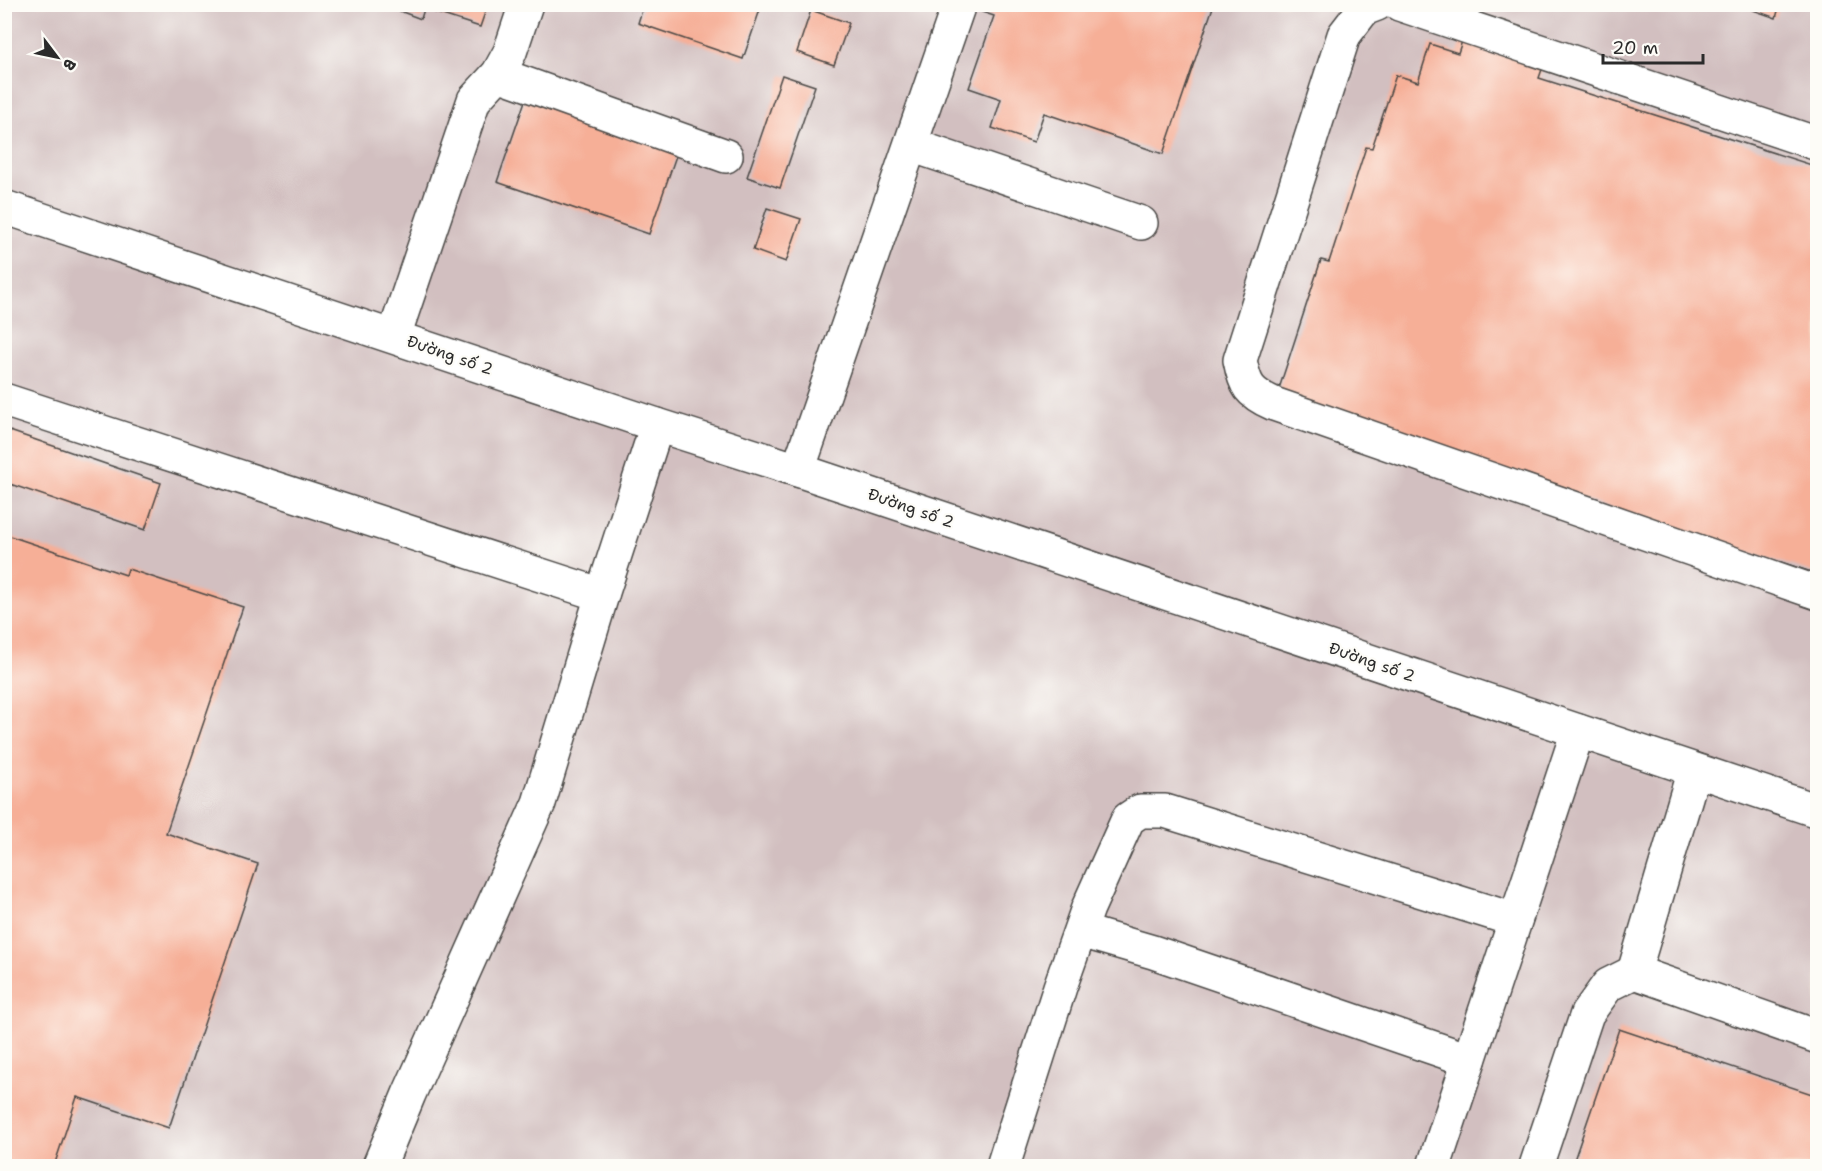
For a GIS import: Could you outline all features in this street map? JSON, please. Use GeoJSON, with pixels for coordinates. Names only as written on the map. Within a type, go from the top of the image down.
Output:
{"type":"FeatureCollection","features":[{"type":"Feature","properties":{"kind":"street"},"geometry":{"type":"LineString","coordinates":[[394,336],[474,100],[498,75],[510,52],[526,4]]}},
{"type":"Feature","properties":{"kind":"street"},"geometry":{"type":"LineString","coordinates":[[798,470],[959,4]]}},
{"type":"Feature","properties":{"kind":"street"},"geometry":{"type":"LineString","coordinates":[[1377,4],[1364,9],[1344,35],[1240,360],[1244,382],[1259,397],[1274,404],[1818,593]]}},
{"type":"Feature","properties":{"kind":"street"},"geometry":{"type":"LineString","coordinates":[[1399,4],[1818,144]]}},
{"type":"Feature","properties":{"kind":"street"},"geometry":{"type":"LineString","coordinates":[[498,75],[726,156]]}},
{"type":"Feature","properties":{"kind":"street"},"geometry":{"type":"LineString","coordinates":[[910,145],[1141,223]]}},
{"type":"Feature","properties":{"kind":"street","name":"Đường số 2"},"geometry":{"type":"LineString","coordinates":[[4,207],[1818,811]]}},
{"type":"Feature","properties":{"kind":"street"},"geometry":{"type":"LineString","coordinates":[[4,400],[602,595]]}},
{"type":"Feature","properties":{"kind":"street"},"geometry":{"type":"LineString","coordinates":[[378,1167],[539,803],[602,595],[657,425]]}},
{"type":"Feature","properties":{"kind":"street"},"geometry":{"type":"LineString","coordinates":[[1434,1167],[1578,731]]}},
{"type":"Feature","properties":{"kind":"street"},"geometry":{"type":"LineString","coordinates":[[1634,972],[1694,770]]}},
{"type":"Feature","properties":{"kind":"street"},"geometry":{"type":"LineString","coordinates":[[1002,1167],[1060,987],[1095,890],[1128,819],[1140,811],[1165,812],[1515,920]]}},
{"type":"Feature","properties":{"kind":"street"},"geometry":{"type":"LineString","coordinates":[[1081,931],[1153,952],[1469,1060]]}},
{"type":"Feature","properties":{"kind":"street"},"geometry":{"type":"LineString","coordinates":[[1536,1167],[1587,1014],[1608,985],[1634,972],[1818,1037]]}},
{"type":"Feature","properties":{"kind":"shaded area"},"geometry":{"type":"Polygon","coordinates":[[[5,5],[1817,5],[1817,1166],[5,1166],[5,5]]]}},
{"type":"Feature","properties":{"kind":"building"},"geometry":{"type":"Polygon","coordinates":[[[381,4],[488,4],[480,27],[424,9],[421,19],[381,4]]]}},
{"type":"Feature","properties":{"kind":"building"},"geometry":{"type":"Polygon","coordinates":[[[644,4],[762,4],[743,59],[638,23],[644,4]]]}},
{"type":"Feature","properties":{"kind":"building"},"geometry":{"type":"Polygon","coordinates":[[[985,4],[1214,4],[1163,154],[1044,113],[1034,142],[992,128],[1001,99],[969,88],[994,16],[982,12],[985,4]]]}},
{"type":"Feature","properties":{"kind":"building"},"geometry":{"type":"Polygon","coordinates":[[[1736,4],[1780,4],[1776,18],[1736,4]]]}},
{"type":"Feature","properties":{"kind":"building"},"geometry":{"type":"Polygon","coordinates":[[[811,10],[849,23],[834,65],[797,52],[811,10]]]}},
{"type":"Feature","properties":{"kind":"building"},"geometry":{"type":"Polygon","coordinates":[[[1465,32],[1546,58],[1539,78],[1818,167],[1818,574],[1275,401],[1321,260],[1329,262],[1366,147],[1372,148],[1396,75],[1418,82],[1430,44],[1458,53],[1465,32]]]}},
{"type":"Feature","properties":{"kind":"building"},"geometry":{"type":"Polygon","coordinates":[[[782,75],[815,86],[780,188],[747,177],[782,75]]]}},
{"type":"Feature","properties":{"kind":"building"},"geometry":{"type":"Polygon","coordinates":[[[526,98],[678,150],[649,234],[497,182],[526,98]]]}},
{"type":"Feature","properties":{"kind":"building"},"geometry":{"type":"Polygon","coordinates":[[[767,208],[801,219],[786,262],[753,250],[767,208]]]}},
{"type":"Feature","properties":{"kind":"building"},"geometry":{"type":"Polygon","coordinates":[[[4,429],[161,483],[145,530],[4,482],[4,429]]]}},
{"type":"Feature","properties":{"kind":"building"},"geometry":{"type":"Polygon","coordinates":[[[4,534],[126,575],[128,569],[243,607],[166,833],[258,864],[169,1128],[77,1097],[54,1166],[4,1166],[4,534]]]}},
{"type":"Feature","properties":{"kind":"building"},"geometry":{"type":"Polygon","coordinates":[[[1619,1029],[1818,1096],[1818,1166],[1572,1166],[1619,1029]]]}}]}
